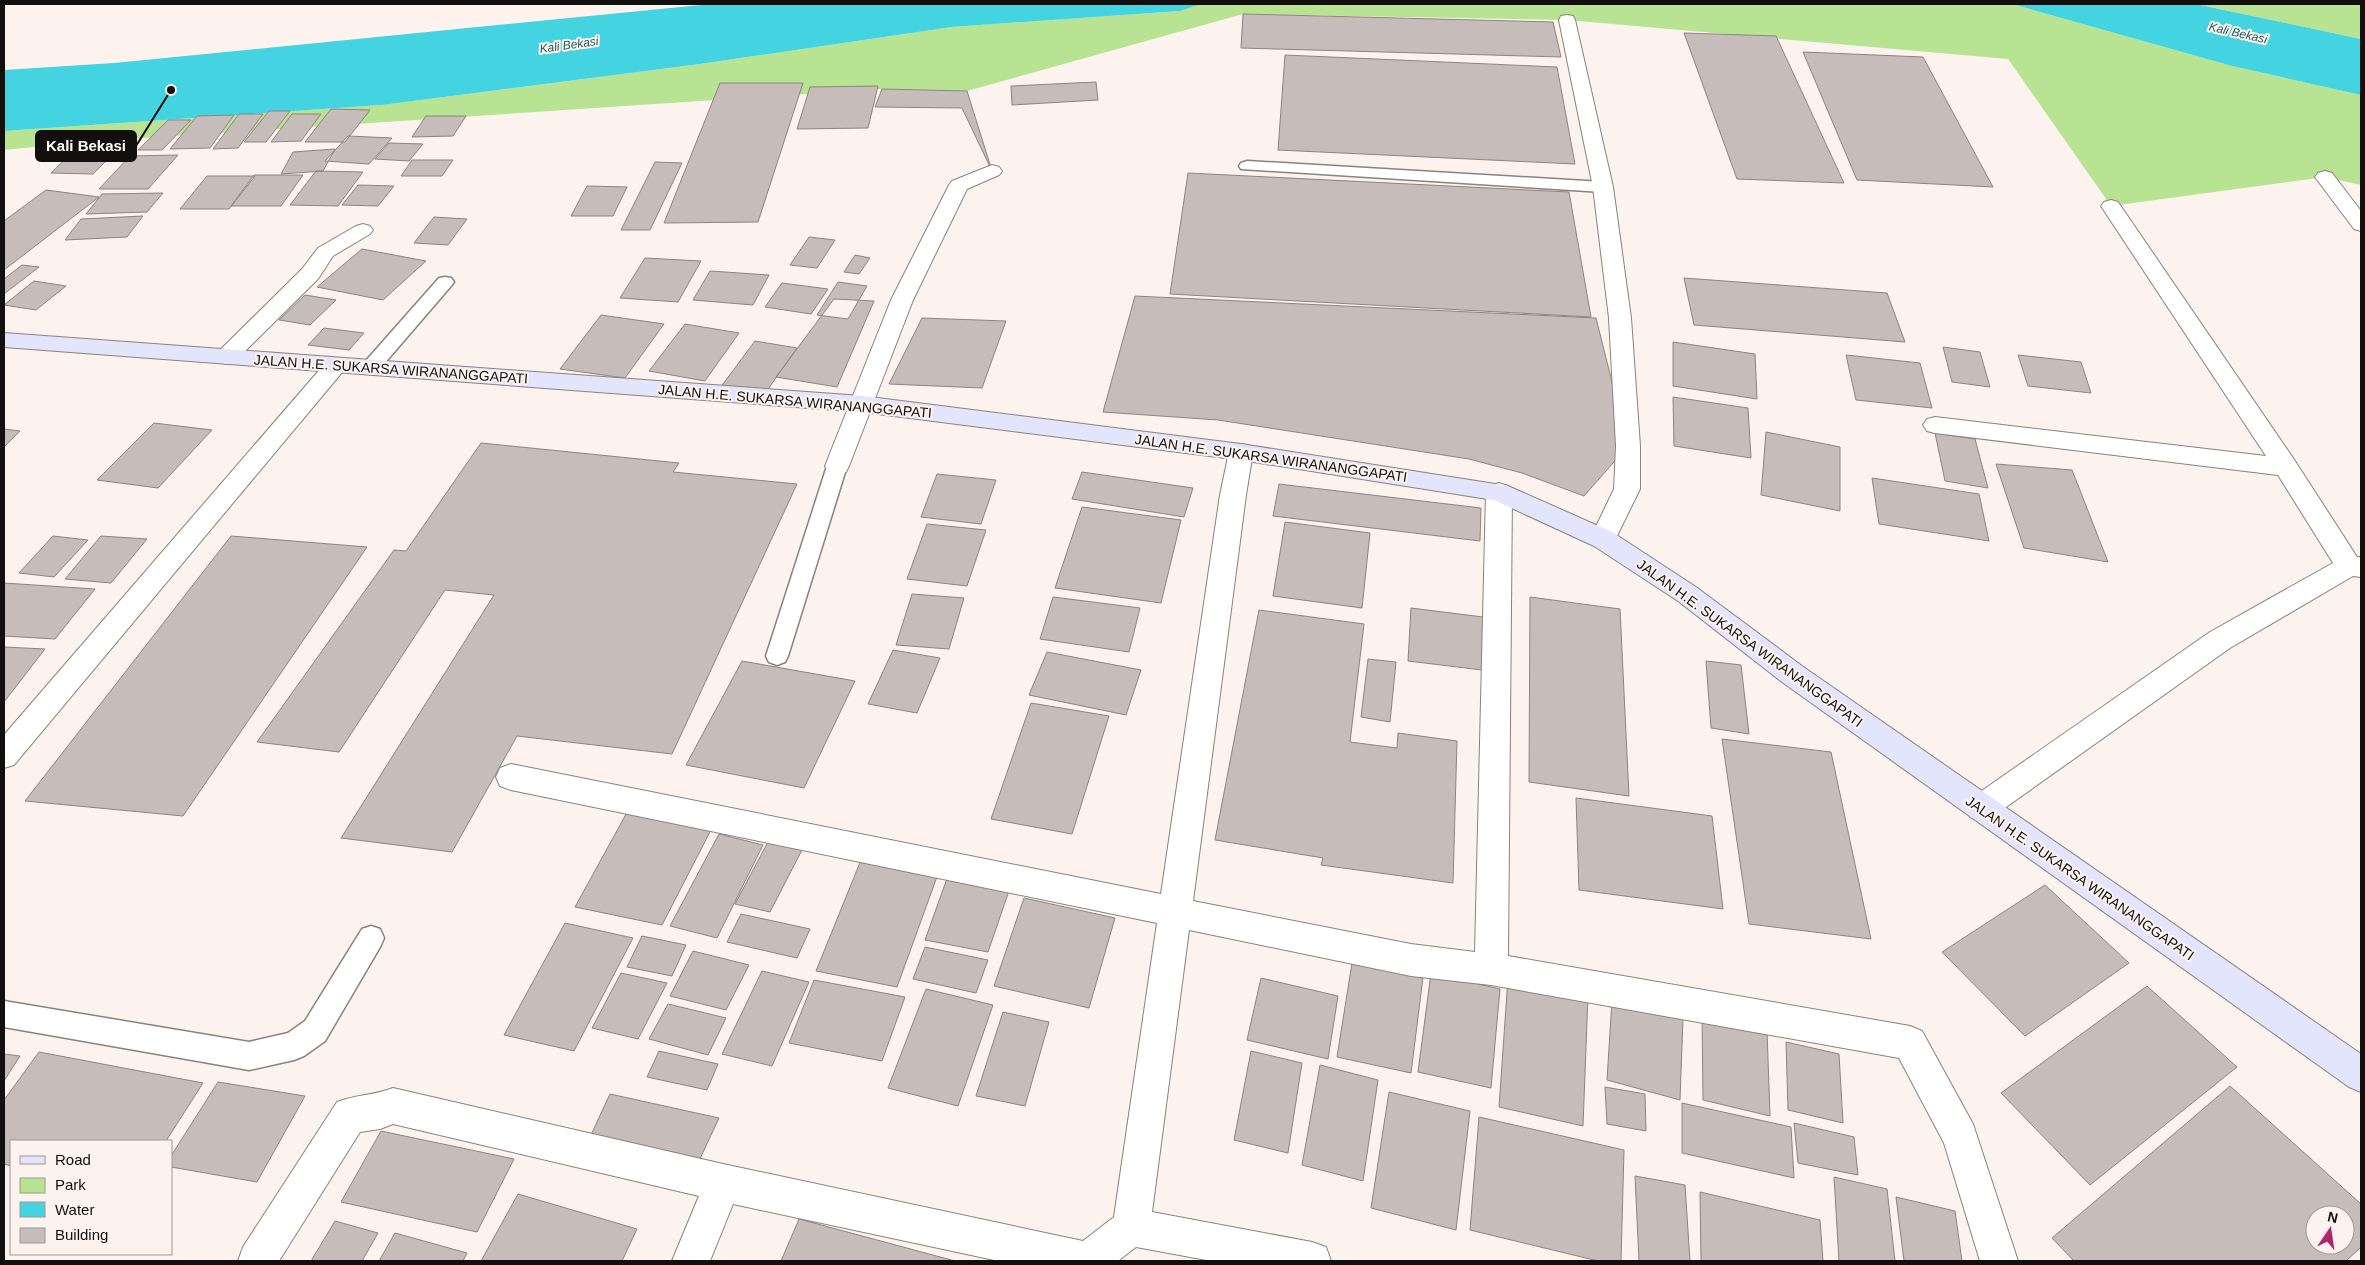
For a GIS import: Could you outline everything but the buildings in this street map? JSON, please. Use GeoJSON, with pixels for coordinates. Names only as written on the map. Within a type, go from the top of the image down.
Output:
{"type":"FeatureCollection","features":[{"type":"Feature","properties":{"kind":"street"},"geometry":{"type":"LineString","coordinates":[[1567,20],[1603,187],[1620,318],[1628,446],[1627,489],[1603,539]]}},
{"type":"Feature","properties":{"kind":"street"},"geometry":{"type":"LineString","coordinates":[[837,466],[902,300],[959,185],[992,171]]}},
{"type":"Feature","properties":{"kind":"street"},"geometry":{"type":"LineString","coordinates":[[2326,176],[2361,226]]}},
{"type":"Feature","properties":{"kind":"street"},"geometry":{"type":"LineString","coordinates":[[1981,808],[2220,640],[2355,566],[2286,467],[2111,206]]}},
{"type":"Feature","properties":{"kind":"street"},"geometry":{"type":"LineString","coordinates":[[226,357],[310,274],[325,252],[363,230]]}},
{"type":"Feature","properties":{"kind":"street","name":"JALAN H.E. SUKARSA WIRANANGGAPATI"},"geometry":{"type":"LineString","coordinates":[[4,340],[862,404],[1242,452],[1499,492],[1603,539],[1687,594],[1792,674],[2361,1075]]}},
{"type":"Feature","properties":{"kind":"street"},"geometry":{"type":"LineString","coordinates":[[4,756],[15,728],[303,407],[336,365]]}},
{"type":"Feature","properties":{"kind":"street"},"geometry":{"type":"LineString","coordinates":[[1935,425],[2286,467]]}},
{"type":"Feature","properties":{"kind":"street"},"geometry":{"type":"LineString","coordinates":[[257,1261],[350,1114],[380,1111],[393,1106],[723,1183],[1087,1261],[1131,1227],[1233,494],[1242,452]]}},
{"type":"Feature","properties":{"kind":"street"},"geometry":{"type":"LineString","coordinates":[[1490,969],[1499,492]]}},
{"type":"Feature","properties":{"kind":"street"},"geometry":{"type":"LineString","coordinates":[[510,777],[1411,960],[1490,969],[1910,1043],[1960,1137],[1999,1261]]}},
{"type":"Feature","properties":{"kind":"street"},"geometry":{"type":"LineString","coordinates":[[690,1261],[723,1183]]}},
{"type":"Feature","properties":{"kind":"street"},"geometry":{"type":"LineString","coordinates":[[1131,1227],[1312,1261]]}},
{"type":"Feature","properties":{"kind":"lane"},"geometry":{"type":"LineString","coordinates":[[1247,166],[1603,187]]}},
{"type":"Feature","properties":{"kind":"lane"},"geometry":{"type":"LineString","coordinates":[[370,368],[445,282]]}},
{"type":"Feature","properties":{"kind":"lane"},"geometry":{"type":"LineString","coordinates":[[777,656],[837,466]]}},
{"type":"Feature","properties":{"kind":"lane"},"geometry":{"type":"LineString","coordinates":[[4,1014],[249,1056],[274,1052],[294,1046],[315,1031],[371,938]]}},
{"type":"Feature","properties":{"kind":"green space"},"geometry":{"type":"Polygon","coordinates":[[[1201,4],[2012,4],[2232,66],[2361,95],[2361,185],[2325,177],[2111,206],[2008,59],[1567,20],[1243,14],[967,91],[882,89],[83,142],[4,150],[4,131],[382,105],[700,64],[952,27],[1179,11],[1201,4]]]}},
{"type":"Feature","properties":{"kind":"green space"},"geometry":{"type":"Polygon","coordinates":[[[2196,4],[2361,4],[2361,39],[2211,7],[2196,4]]]}},
{"type":"Feature","properties":{"kind":"water"},"geometry":{"type":"Polygon","coordinates":[[[711,4],[1201,4],[1180,11],[952,27],[700,64],[382,105],[4,131],[4,70],[114,63],[711,4]]]}},
{"type":"Feature","properties":{"kind":"water"},"geometry":{"type":"Polygon","coordinates":[[[2012,4],[2196,4],[2361,39],[2361,95],[2232,66],[2012,4]]]}},
{"type":"Feature","properties":{"kind":"place","name":"Kali Bekasi"},"geometry":{"type":"Point","coordinates":[171,90]}}]}
